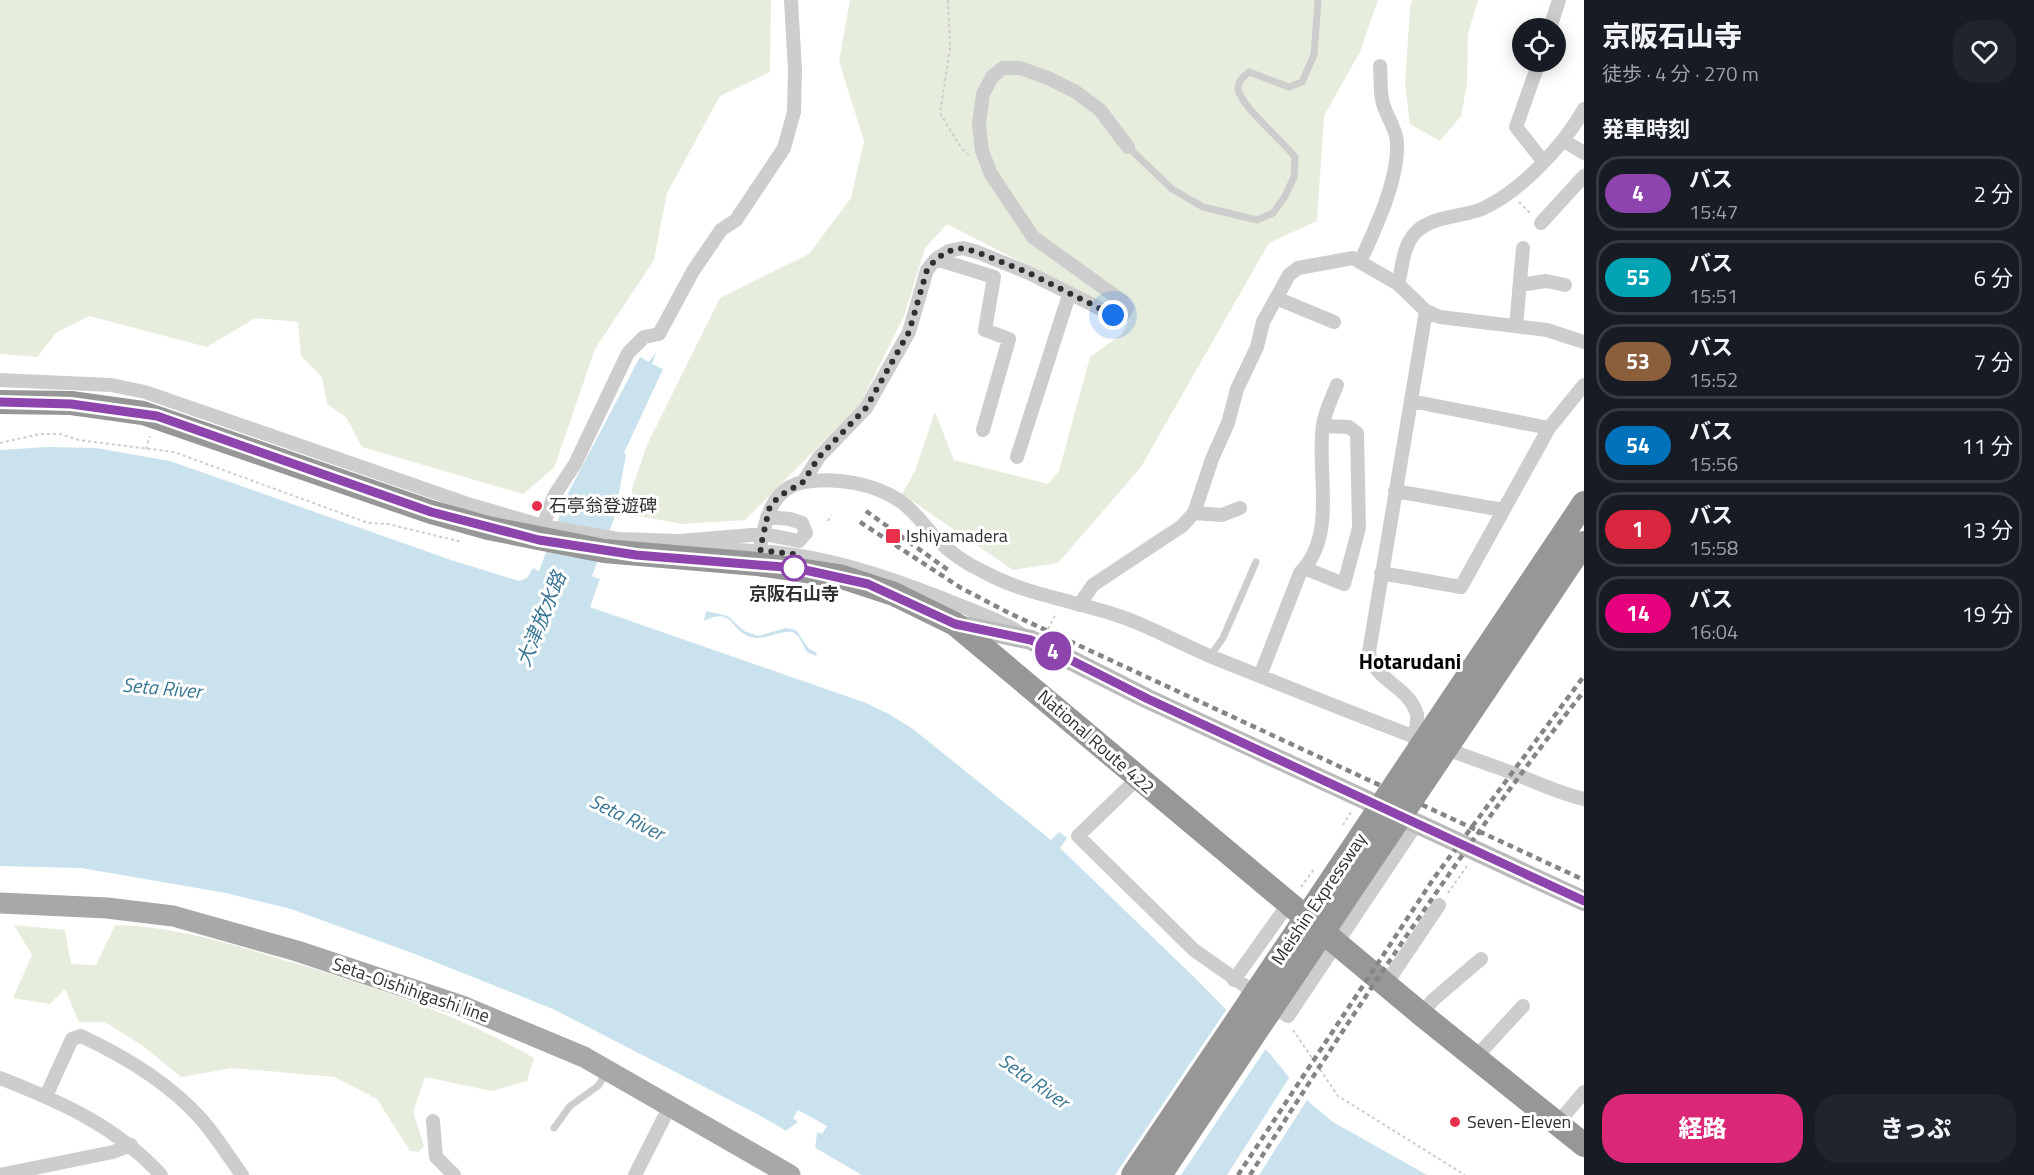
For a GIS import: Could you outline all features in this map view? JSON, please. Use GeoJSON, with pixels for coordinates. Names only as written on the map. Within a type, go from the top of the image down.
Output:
{"type":"FeatureCollection","features":[{"type":"Feature","properties":{"kind":"highway","name":"National Route 422"},"geometry":{"type":"LineString","coordinates":[[0,402],[109,407],[208,423],[431,512],[604,551],[672,558],[759,557],[868,584],[955,624],[1474,1058],[1584,1145]]}},
{"type":"Feature","properties":{"kind":"highway","name":"Meishin Expressway"},"geometry":{"type":"LineString","coordinates":[[1160,1175],[1477,682],[1584,503]]}},
{"type":"Feature","properties":{"kind":"highway","name":"Meishin Expressway"},"geometry":{"type":"LineString","coordinates":[[1133,1175],[1477,682],[1584,543]]}},
{"type":"Feature","properties":{"kind":"main road","name":"Seta-Oishihigashi line"},"geometry":{"type":"LineString","coordinates":[[0,903],[107,908],[151,913],[239,933],[462,1006],[584,1057],[778,1172]]}},
{"type":"Feature","properties":{"kind":"street"},"geometry":{"type":"LineString","coordinates":[[767,518],[796,520],[802,523],[806,533],[799,541],[764,534],[679,541],[542,536],[554,496],[575,464],[628,353],[644,337],[659,334],[693,271],[721,230],[736,220],[784,148],[794,112],[795,70],[791,0]]}},
{"type":"Feature","properties":{"kind":"street"},"geometry":{"type":"LineString","coordinates":[[1553,18],[1559,0]]}},
{"type":"Feature","properties":{"kind":"street"},"geometry":{"type":"LineString","coordinates":[[1360,262],[1390,183],[1397,144],[1395,128],[1382,100],[1380,66]]}},
{"type":"Feature","properties":{"kind":"street"},"geometry":{"type":"LineString","coordinates":[[1128,147],[1100,110],[1076,92],[1020,68],[1003,68],[992,76],[983,94],[979,124],[982,151],[991,174],[1033,237],[1122,301],[1127,308],[1123,315],[1113,315],[1029,273],[963,248],[949,251],[936,259],[927,270],[909,332],[866,408],[819,457],[803,482],[778,497],[767,518],[759,557],[820,558],[880,574],[1011,628],[1039,636],[1148,699],[1584,901]]}},
{"type":"Feature","properties":{"kind":"street"},"geometry":{"type":"LineString","coordinates":[[1535,72],[1516,127],[1543,161]]}},
{"type":"Feature","properties":{"kind":"street"},"geometry":{"type":"LineString","coordinates":[[1398,284],[1404,250],[1416,232],[1442,219],[1482,209],[1508,192],[1563,140],[1584,109]]}},
{"type":"Feature","properties":{"kind":"street"},"geometry":{"type":"LineString","coordinates":[[1563,140],[1584,153]]}},
{"type":"Feature","properties":{"kind":"street"},"geometry":{"type":"LineString","coordinates":[[1541,223],[1584,176]]}},
{"type":"Feature","properties":{"kind":"street"},"geometry":{"type":"LineString","coordinates":[[1516,326],[1523,248]]}},
{"type":"Feature","properties":{"kind":"street"},"geometry":{"type":"LineString","coordinates":[[1074,604],[1093,585],[1182,526],[1194,513],[1212,459],[1228,423],[1236,389],[1257,347],[1263,322],[1289,275],[1298,268],[1353,258],[1398,284],[1426,311],[1440,317],[1547,330],[1584,342]]}},
{"type":"Feature","properties":{"kind":"street"},"geometry":{"type":"LineString","coordinates":[[936,259],[994,277],[985,330],[1009,339],[983,430]]}},
{"type":"Feature","properties":{"kind":"street"},"geometry":{"type":"LineString","coordinates":[[1520,285],[1546,280],[1565,285]]}},
{"type":"Feature","properties":{"kind":"street"},"geometry":{"type":"LineString","coordinates":[[1017,457],[1069,295]]}},
{"type":"Feature","properties":{"kind":"street"},"geometry":{"type":"LineString","coordinates":[[1276,298],[1334,322]]}},
{"type":"Feature","properties":{"kind":"street"},"geometry":{"type":"LineString","coordinates":[[1414,739],[1418,717],[1411,701],[1370,663],[1371,636],[1381,573],[1426,311]]}},
{"type":"Feature","properties":{"kind":"street"},"geometry":{"type":"LineString","coordinates":[[0,380],[111,385],[145,392],[208,423]]}},
{"type":"Feature","properties":{"kind":"street"},"geometry":{"type":"LineString","coordinates":[[1260,676],[1300,573],[1311,561],[1323,521],[1323,426],[1338,385]]}},
{"type":"Feature","properties":{"kind":"street"},"geometry":{"type":"LineString","coordinates":[[1381,573],[1461,587],[1549,428],[1584,385]]}},
{"type":"Feature","properties":{"kind":"street"},"geometry":{"type":"LineString","coordinates":[[1411,401],[1549,428]]}},
{"type":"Feature","properties":{"kind":"street"},"geometry":{"type":"LineString","coordinates":[[1304,568],[1344,584],[1359,528],[1357,433],[1349,427],[1323,426]]}},
{"type":"Feature","properties":{"kind":"street"},"geometry":{"type":"LineString","coordinates":[[803,482],[842,481],[874,488],[900,501],[947,549],[983,572],[1018,589],[1125,618],[1210,656],[1414,739],[1500,769],[1558,793],[1584,799]]}},
{"type":"Feature","properties":{"kind":"street"},"geometry":{"type":"LineString","coordinates":[[1395,491],[1503,510]]}},
{"type":"Feature","properties":{"kind":"street"},"geometry":{"type":"LineString","coordinates":[[1194,513],[1222,515],[1240,508]]}},
{"type":"Feature","properties":{"kind":"street"},"geometry":{"type":"LineString","coordinates":[[955,624],[1039,636]]}},
{"type":"Feature","properties":{"kind":"street"},"geometry":{"type":"LineString","coordinates":[[1138,778],[1078,836],[1194,950],[1288,1016],[1417,823]]}},
{"type":"Feature","properties":{"kind":"street"},"geometry":{"type":"LineString","coordinates":[[1234,980],[1289,903]]}},
{"type":"Feature","properties":{"kind":"street"},"geometry":{"type":"LineString","coordinates":[[1386,984],[1439,905]]}},
{"type":"Feature","properties":{"kind":"street"},"geometry":{"type":"LineString","coordinates":[[1421,1014],[1433,1000],[1481,959]]}},
{"type":"Feature","properties":{"kind":"street"},"geometry":{"type":"LineString","coordinates":[[1474,1058],[1523,1006]]}},
{"type":"Feature","properties":{"kind":"street"},"geometry":{"type":"LineString","coordinates":[[46,1096],[72,1039],[81,1036],[117,1053],[181,1101],[201,1119],[242,1175]]}},
{"type":"Feature","properties":{"kind":"street"},"geometry":{"type":"LineString","coordinates":[[0,1078],[46,1096],[98,1121],[131,1145],[161,1175]]}},
{"type":"Feature","properties":{"kind":"street"},"geometry":{"type":"LineString","coordinates":[[1557,1124],[1584,1092]]}},
{"type":"Feature","properties":{"kind":"street"},"geometry":{"type":"LineString","coordinates":[[635,1175],[670,1106]]}},
{"type":"Feature","properties":{"kind":"street"},"geometry":{"type":"LineString","coordinates":[[433,1121],[436,1156],[454,1175]]}},
{"type":"Feature","properties":{"kind":"street"},"geometry":{"type":"LineString","coordinates":[[0,1174],[113,1152],[131,1145]]}},
{"type":"Feature","properties":{"kind":"lane"},"geometry":{"type":"LineString","coordinates":[[1128,147],[1172,189],[1203,207],[1257,220],[1273,213],[1294,177],[1295,157],[1243,102],[1238,89],[1241,78],[1249,72],[1289,87],[1302,82],[1314,55],[1318,0]]}},
{"type":"Feature","properties":{"kind":"lane"},"geometry":{"type":"LineString","coordinates":[[1210,656],[1223,638],[1256,562]]}},
{"type":"Feature","properties":{"kind":"lane"},"geometry":{"type":"LineString","coordinates":[[554,1128],[570,1106],[598,1086],[608,1070]]}},
{"type":"Feature","properties":{"kind":"path"},"geometry":{"type":"LineString","coordinates":[[948,0],[950,48],[940,113],[962,149],[991,174]]}},
{"type":"Feature","properties":{"kind":"path"},"geometry":{"type":"LineString","coordinates":[[1508,192],[1541,223]]}},
{"type":"Feature","properties":{"kind":"path"},"geometry":{"type":"LineString","coordinates":[[0,442],[40,434],[60,434],[79,440],[174,452],[368,523],[388,524],[468,544]]}},
{"type":"Feature","properties":{"kind":"path"},"geometry":{"type":"LineString","coordinates":[[828,521],[831,515]]}},
{"type":"Feature","properties":{"kind":"path"},"geometry":{"type":"LineString","coordinates":[[1039,636],[1055,614],[1074,604]]}},
{"type":"Feature","properties":{"kind":"path"},"geometry":{"type":"LineString","coordinates":[[1338,834],[1360,797]]}},
{"type":"Feature","properties":{"kind":"path"},"geometry":{"type":"LineString","coordinates":[[1439,905],[1477,851]]}},
{"type":"Feature","properties":{"kind":"path"},"geometry":{"type":"LineString","coordinates":[[1289,903],[1320,860]]}},
{"type":"Feature","properties":{"kind":"path"},"geometry":{"type":"LineString","coordinates":[[1288,1016],[1290,1025],[1338,1096],[1465,1175]]}},
{"type":"Feature","properties":{"kind":"green space"},"geometry":{"type":"Polygon","coordinates":[[[0,0],[771,0],[770,72],[720,96],[667,193],[654,260],[595,349],[554,468],[523,494],[362,447],[346,417],[327,404],[322,377],[301,356],[298,322],[255,318],[207,347],[89,316],[57,332],[37,357],[0,354],[0,0]]]}},
{"type":"Feature","properties":{"kind":"green space"},"geometry":{"type":"Polygon","coordinates":[[[850,0],[1378,0],[1360,52],[1324,116],[1317,221],[1269,243],[1141,467],[1058,563],[1013,570],[902,494],[915,471],[935,412],[954,460],[1048,484],[1059,471],[1090,357],[1122,334],[1130,318],[947,224],[925,248],[904,316],[860,405],[745,520],[682,524],[634,515],[632,489],[647,445],[720,298],[809,254],[851,198],[864,141],[839,61],[850,0]]]}},
{"type":"Feature","properties":{"kind":"green space"},"geometry":{"type":"Polygon","coordinates":[[[1412,0],[1478,0],[1468,34],[1467,84],[1461,116],[1440,141],[1410,124],[1405,84],[1412,0]]]}},
{"type":"Feature","properties":{"kind":"green space"},"geometry":{"type":"Polygon","coordinates":[[[14,925],[65,930],[71,964],[96,965],[115,925],[158,928],[221,942],[348,980],[412,1002],[474,1027],[534,1058],[527,1081],[492,1091],[425,1077],[413,1112],[424,1146],[419,1152],[410,1151],[377,1099],[334,1077],[233,1068],[181,1077],[143,1046],[105,1022],[79,1022],[65,989],[50,1004],[13,998],[32,955],[14,925]]]}},
{"type":"Feature","properties":{"kind":"water"},"geometry":{"type":"Polygon","coordinates":[[[656,352],[652,364],[663,369],[624,453],[626,455],[614,519],[592,576],[600,579],[590,607],[866,703],[913,729],[1051,840],[1059,832],[1067,838],[1060,848],[1271,1055],[1310,1103],[1333,1122],[1427,1175],[862,1175],[759,1115],[553,1009],[415,954],[291,909],[226,893],[81,868],[0,866],[0,450],[47,447],[96,448],[170,461],[451,560],[519,581],[527,578],[533,568],[539,571],[568,493],[640,357],[649,362],[656,352]]]}},
{"type":"Feature","properties":{"kind":"water"},"geometry":{"type":"Polygon","coordinates":[[[706,611],[728,616],[744,631],[758,636],[786,628],[796,630],[809,649],[817,653],[816,656],[807,652],[799,637],[793,632],[782,632],[762,638],[751,637],[721,616],[704,621],[706,611]]]}},
{"type":"Feature","properties":{"kind":"pier"},"geometry":{"type":"Polygon","coordinates":[[[1228,1007],[1267,1047],[1181,1175],[1115,1175],[1228,1007]]]}},
{"type":"Feature","properties":{"kind":"pier"},"geometry":{"type":"Polygon","coordinates":[[[1291,1075],[1309,1097],[1259,1175],[1227,1175],[1291,1075]]]}},
{"type":"Feature","properties":{"kind":"pier"},"geometry":{"type":"Polygon","coordinates":[[[798,1110],[827,1126],[822,1134],[817,1132],[815,1150],[784,1132],[798,1122],[793,1118],[798,1110]]]}},
{"type":"Feature","properties":{"kind":"railway"},"geometry":{"type":"LineString","coordinates":[[866,511],[948,570]]}},
{"type":"Feature","properties":{"kind":"railway"},"geometry":{"type":"LineString","coordinates":[[860,522],[961,588],[1009,613],[1584,880]]}},
{"type":"Feature","properties":{"kind":"railway"},"geometry":{"type":"LineString","coordinates":[[1238,1175],[1434,878],[1584,676]]}},
{"type":"Feature","properties":{"kind":"railway"},"geometry":{"type":"LineString","coordinates":[[1250,1175],[1411,929],[1496,809],[1584,691]]}},
{"type":"Feature","properties":{"kind":"bus line","name":"4"},"geometry":{"type":"LineString","coordinates":[[0,402],[109,407],[157,416],[431,512],[539,540],[636,555],[736,561],[796,568],[868,584],[903,598],[955,624],[1031,640],[1148,699],[1584,901]]}},
{"type":"Feature","properties":{"kind":"place","name":"石亭翁登遊碑"},"geometry":{"type":"Point","coordinates":[537,506]}},
{"type":"Feature","properties":{"kind":"place","name":"Ishiyamadera"},"geometry":{"type":"Point","coordinates":[893,536]}},
{"type":"Feature","properties":{"kind":"place","name":"京阪石山寺"},"geometry":{"type":"Point","coordinates":[794,568]}},
{"type":"Feature","properties":{"kind":"place","name":"Seven-Eleven"},"geometry":{"type":"Point","coordinates":[1455,1122]}},
{"type":"Feature","properties":{"kind":"district","name":"Hotarudani"},"geometry":{"type":"Point","coordinates":[1410,662]}},
{"type":"Feature","properties":{"kind":"route"},"geometry":{"type":"LineString","coordinates":[[794,568],[800,555],[760,550],[769,509],[778,497],[791,487],[803,482],[819,457],[866,408],[909,332],[927,270],[936,259],[949,251],[963,248],[977,252],[1029,273],[1113,315]]}},
{"type":"Feature","properties":{"kind":"water label","name":"大津放水路"},"geometry":{"type":"Point","coordinates":[541,619]}},
{"type":"Feature","properties":{"kind":"water label","name":"Seta River"},"geometry":{"type":"Point","coordinates":[162,688]}},
{"type":"Feature","properties":{"kind":"water label","name":"Seta River"},"geometry":{"type":"Point","coordinates":[627,817]}},
{"type":"Feature","properties":{"kind":"water label","name":"Seta River"},"geometry":{"type":"Point","coordinates":[1034,1081]}}]}
